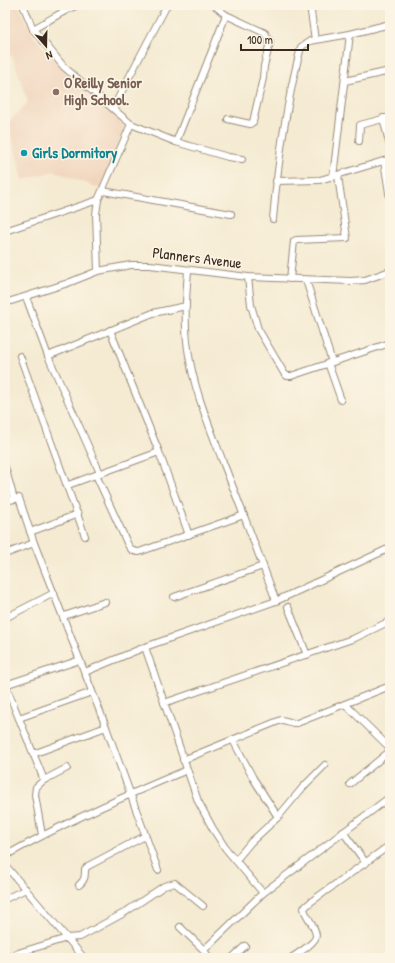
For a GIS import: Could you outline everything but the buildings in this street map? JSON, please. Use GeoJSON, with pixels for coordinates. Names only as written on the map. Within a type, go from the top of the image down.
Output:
{"type":"FeatureCollection","features":[{"type":"Feature","properties":{"kind":"street"},"geometry":{"type":"LineString","coordinates":[[23,5],[34,29],[64,67],[131,124],[176,142],[228,157],[242,159]]}},
{"type":"Feature","properties":{"kind":"street"},"geometry":{"type":"LineString","coordinates":[[34,29],[51,20],[60,13],[78,5]]}},
{"type":"Feature","properties":{"kind":"street"},"geometry":{"type":"LineString","coordinates":[[113,108],[167,5]]}},
{"type":"Feature","properties":{"kind":"street"},"geometry":{"type":"LineString","coordinates":[[214,5],[226,15],[265,33],[270,42],[253,122],[250,124],[228,119]]}},
{"type":"Feature","properties":{"kind":"street"},"geometry":{"type":"LineString","coordinates":[[310,5],[315,40]]}},
{"type":"Feature","properties":{"kind":"street"},"geometry":{"type":"LineString","coordinates":[[176,142],[226,15]]}},
{"type":"Feature","properties":{"kind":"street"},"geometry":{"type":"LineString","coordinates":[[273,219],[276,180],[286,113],[301,47],[307,42],[350,34],[390,24]]}},
{"type":"Feature","properties":{"kind":"street"},"geometry":{"type":"LineString","coordinates":[[290,278],[294,241],[348,238],[335,176],[350,34]]}},
{"type":"Feature","properties":{"kind":"street"},"geometry":{"type":"LineString","coordinates":[[345,81],[390,71]]}},
{"type":"Feature","properties":{"kind":"street"},"geometry":{"type":"LineString","coordinates":[[359,142],[360,125],[390,117]]}},
{"type":"Feature","properties":{"kind":"street"},"geometry":{"type":"LineString","coordinates":[[383,118],[390,146]]}},
{"type":"Feature","properties":{"kind":"street"},"geometry":{"type":"LineString","coordinates":[[98,271],[96,214],[98,200],[131,124]]}},
{"type":"Feature","properties":{"kind":"street"},"geometry":{"type":"LineString","coordinates":[[276,180],[314,181],[387,160],[390,200]]}},
{"type":"Feature","properties":{"kind":"street"},"geometry":{"type":"LineString","coordinates":[[103,191],[231,214]]}},
{"type":"Feature","properties":{"kind":"street"},"geometry":{"type":"LineString","coordinates":[[5,231],[98,200]]}},
{"type":"Feature","properties":{"kind":"street","name":"Planners Avenue"},"geometry":{"type":"LineString","coordinates":[[5,303],[98,271],[131,265],[150,265],[248,277],[306,280],[364,280],[390,271]]}},
{"type":"Feature","properties":{"kind":"street"},"geometry":{"type":"LineString","coordinates":[[188,270],[186,306],[188,349],[192,374],[276,600]]}},
{"type":"Feature","properties":{"kind":"street"},"geometry":{"type":"LineString","coordinates":[[248,277],[251,305],[258,329],[284,374],[287,376],[291,376],[390,343]]}},
{"type":"Feature","properties":{"kind":"street"},"geometry":{"type":"LineString","coordinates":[[306,280],[341,400]]}},
{"type":"Feature","properties":{"kind":"street"},"geometry":{"type":"LineString","coordinates":[[26,297],[48,356],[128,545],[133,552],[139,552],[244,515]]}},
{"type":"Feature","properties":{"kind":"street"},"geometry":{"type":"LineString","coordinates":[[48,356],[153,313],[186,306]]}},
{"type":"Feature","properties":{"kind":"street"},"geometry":{"type":"LineString","coordinates":[[110,330],[189,535]]}},
{"type":"Feature","properties":{"kind":"street"},"geometry":{"type":"LineString","coordinates":[[20,356],[86,536]]}},
{"type":"Feature","properties":{"kind":"street"},"geometry":{"type":"LineString","coordinates":[[68,485],[158,452]]}},
{"type":"Feature","properties":{"kind":"street"},"geometry":{"type":"LineString","coordinates":[[5,467],[64,616],[158,870]]}},
{"type":"Feature","properties":{"kind":"street"},"geometry":{"type":"LineString","coordinates":[[5,501],[16,498]]}},
{"type":"Feature","properties":{"kind":"street"},"geometry":{"type":"LineString","coordinates":[[30,532],[78,514]]}},
{"type":"Feature","properties":{"kind":"street"},"geometry":{"type":"LineString","coordinates":[[5,554],[34,543]]}},
{"type":"Feature","properties":{"kind":"street"},"geometry":{"type":"LineString","coordinates":[[85,672],[145,647],[276,600],[390,548]]}},
{"type":"Feature","properties":{"kind":"street"},"geometry":{"type":"LineString","coordinates":[[174,597],[263,566]]}},
{"type":"Feature","properties":{"kind":"street"},"geometry":{"type":"LineString","coordinates":[[5,618],[54,593]]}},
{"type":"Feature","properties":{"kind":"street"},"geometry":{"type":"LineString","coordinates":[[64,616],[105,602]]}},
{"type":"Feature","properties":{"kind":"street"},"geometry":{"type":"LineString","coordinates":[[288,607],[306,655]]}},
{"type":"Feature","properties":{"kind":"street"},"geometry":{"type":"LineString","coordinates":[[164,703],[355,638],[390,621]]}},
{"type":"Feature","properties":{"kind":"street"},"geometry":{"type":"LineString","coordinates":[[145,647],[198,801],[213,829],[263,893]]}},
{"type":"Feature","properties":{"kind":"street"},"geometry":{"type":"LineString","coordinates":[[44,780],[5,685],[80,660]]}},
{"type":"Feature","properties":{"kind":"street"},"geometry":{"type":"LineString","coordinates":[[183,760],[281,720],[285,720],[293,724],[297,723],[390,686]]}},
{"type":"Feature","properties":{"kind":"street"},"geometry":{"type":"LineString","coordinates":[[19,718],[92,692]]}},
{"type":"Feature","properties":{"kind":"street"},"geometry":{"type":"LineString","coordinates":[[345,704],[390,748]]}},
{"type":"Feature","properties":{"kind":"street"},"geometry":{"type":"LineString","coordinates":[[33,754],[106,728]]}},
{"type":"Feature","properties":{"kind":"street"},"geometry":{"type":"LineString","coordinates":[[233,740],[278,817]]}},
{"type":"Feature","properties":{"kind":"street"},"geometry":{"type":"LineString","coordinates":[[350,784],[390,751]]}},
{"type":"Feature","properties":{"kind":"street"},"geometry":{"type":"LineString","coordinates":[[236,860],[278,817],[304,786],[325,765]]}},
{"type":"Feature","properties":{"kind":"street"},"geometry":{"type":"LineString","coordinates":[[42,835],[35,795],[36,788],[44,780],[67,768]]}},
{"type":"Feature","properties":{"kind":"street"},"geometry":{"type":"LineString","coordinates":[[5,856],[42,835],[130,794],[187,770]]}},
{"type":"Feature","properties":{"kind":"street"},"geometry":{"type":"LineString","coordinates":[[204,950],[263,893],[390,798]]}},
{"type":"Feature","properties":{"kind":"street"},"geometry":{"type":"LineString","coordinates":[[343,832],[366,863]]}},
{"type":"Feature","properties":{"kind":"street"},"geometry":{"type":"LineString","coordinates":[[79,885],[84,881],[85,869],[88,866],[145,836]]}},
{"type":"Feature","properties":{"kind":"street"},"geometry":{"type":"LineString","coordinates":[[291,958],[302,951],[315,939],[316,935],[304,912],[304,908],[390,845]]}},
{"type":"Feature","properties":{"kind":"street"},"geometry":{"type":"LineString","coordinates":[[5,865],[84,958]]}},
{"type":"Feature","properties":{"kind":"street"},"geometry":{"type":"LineString","coordinates":[[5,957],[67,938],[80,937],[124,913],[164,886],[171,884],[175,883],[203,906]]}},
{"type":"Feature","properties":{"kind":"street"},"geometry":{"type":"LineString","coordinates":[[5,899],[26,889]]}},
{"type":"Feature","properties":{"kind":"street"},"geometry":{"type":"LineString","coordinates":[[180,927],[204,950],[209,958]]}},
{"type":"Feature","properties":{"kind":"street"},"geometry":{"type":"LineString","coordinates":[[78,950],[80,937]]}},
{"type":"Feature","properties":{"kind":"street"},"geometry":{"type":"LineString","coordinates":[[232,958],[245,946]]}},
{"type":"Feature","properties":{"kind":"shaded area","name":"O'Reilly Senior High School."},"geometry":{"type":"Polygon","coordinates":[[[5,5],[18,5],[34,37],[74,82],[120,119],[124,128],[101,189],[54,171],[23,180],[8,123],[28,102],[12,56],[5,58],[5,5]]]}},
{"type":"Feature","properties":{"kind":"place","name":"O'Reilly Senior High School."},"geometry":{"type":"Point","coordinates":[56,92]}},
{"type":"Feature","properties":{"kind":"place","name":"Girls Dormitory"},"geometry":{"type":"Point","coordinates":[24,153]}}]}
